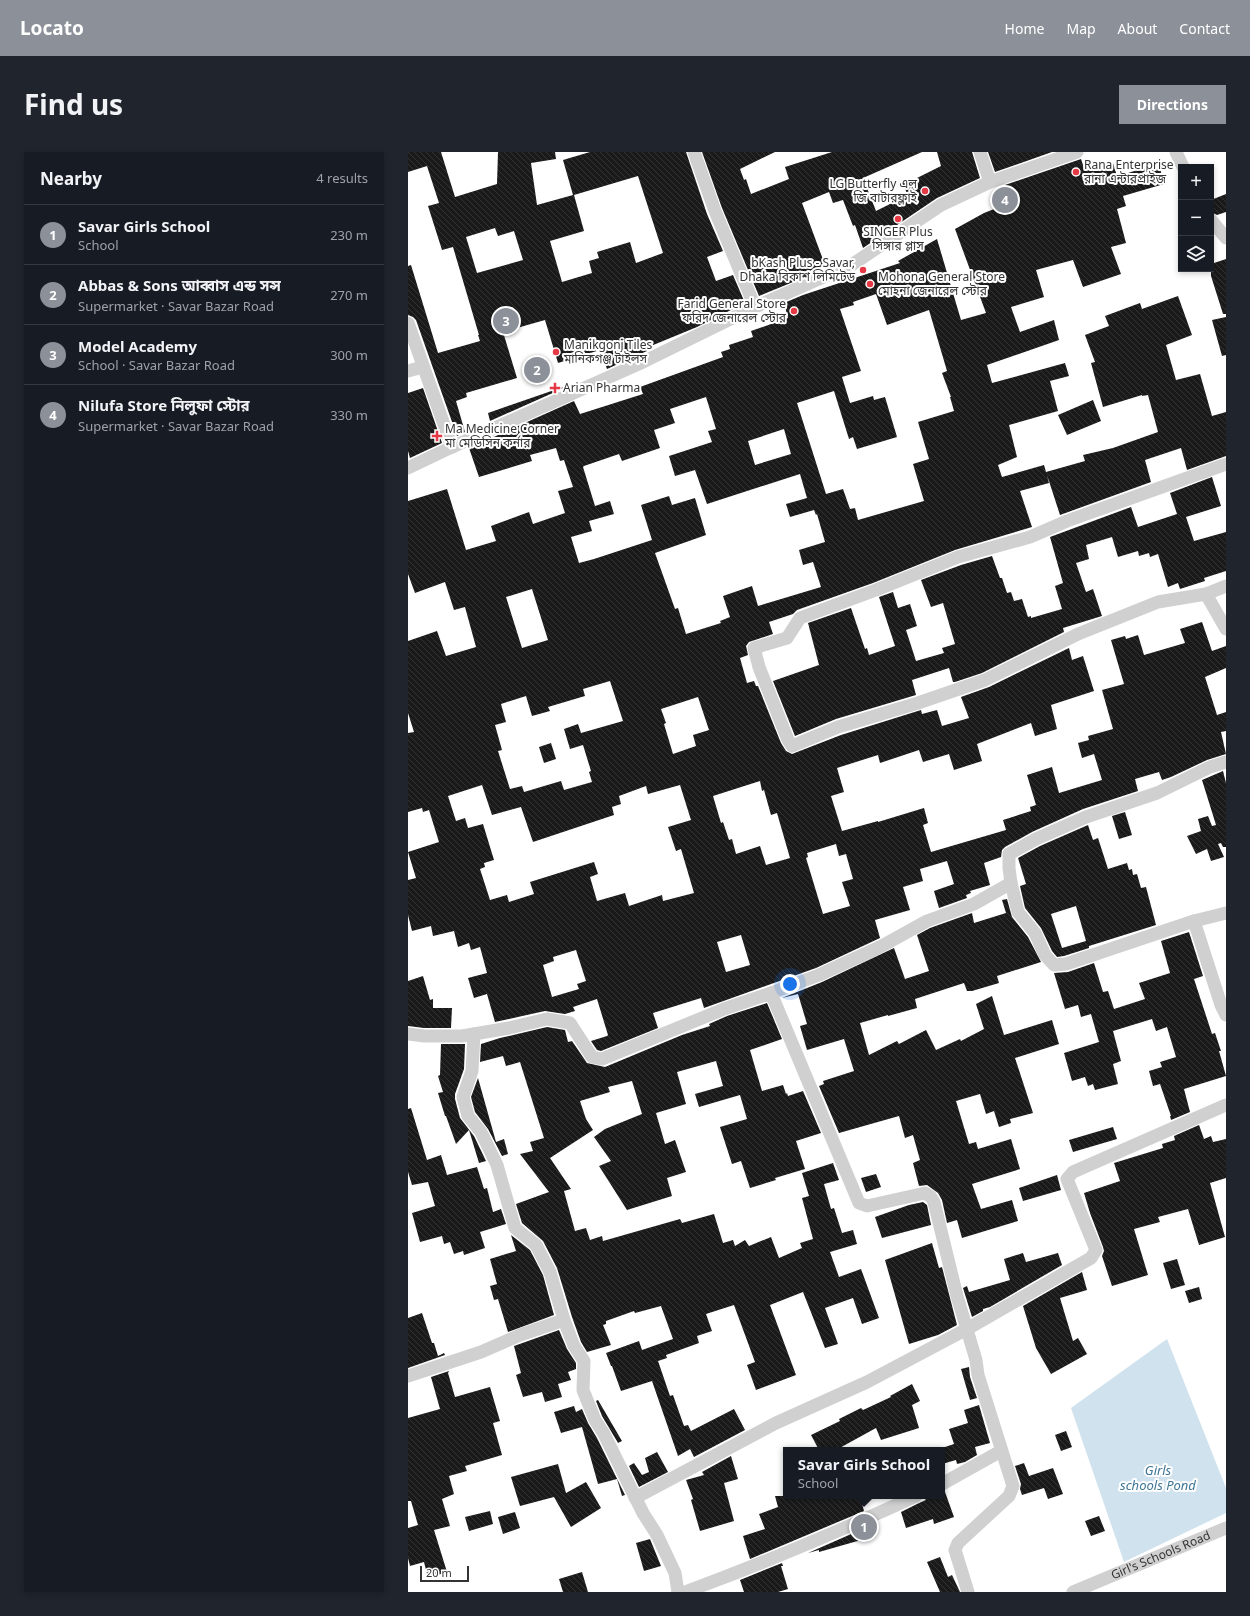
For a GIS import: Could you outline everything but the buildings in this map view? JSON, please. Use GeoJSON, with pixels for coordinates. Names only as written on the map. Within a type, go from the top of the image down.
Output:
{"type":"FeatureCollection","features":[{"type":"Feature","properties":{"kind":"street"},"geometry":{"type":"LineString","coordinates":[[694,152],[715,211],[754,307]]}},
{"type":"Feature","properties":{"kind":"street"},"geometry":{"type":"LineString","coordinates":[[980,152],[990,182]]}},
{"type":"Feature","properties":{"kind":"street"},"geometry":{"type":"LineString","coordinates":[[408,468],[643,362],[754,307],[853,264],[941,205],[990,182],[1077,152]]}},
{"type":"Feature","properties":{"kind":"street"},"geometry":{"type":"LineString","coordinates":[[1176,152],[1182,164]]}},
{"type":"Feature","properties":{"kind":"street"},"geometry":{"type":"LineString","coordinates":[[1214,224],[1226,238]]}},
{"type":"Feature","properties":{"kind":"street"},"geometry":{"type":"LineString","coordinates":[[408,323],[452,447]]}},
{"type":"Feature","properties":{"kind":"street"},"geometry":{"type":"LineString","coordinates":[[408,371],[423,367]]}},
{"type":"Feature","properties":{"kind":"street"},"geometry":{"type":"LineString","coordinates":[[1226,464],[1067,521],[1030,537],[958,557],[876,590],[800,618],[787,638],[754,648],[759,667],[788,740],[792,746],[838,727],[918,703],[985,680],[1078,634],[1158,602],[1206,594],[1226,586]]}},
{"type":"Feature","properties":{"kind":"street"},"geometry":{"type":"LineString","coordinates":[[1206,594],[1226,629]]}},
{"type":"Feature","properties":{"kind":"street"},"geometry":{"type":"LineString","coordinates":[[1226,762],[1210,767],[1157,793],[1086,818],[1036,839],[1009,854],[1011,883],[1018,912],[1035,933],[1045,955],[1054,966],[1066,964],[1194,921],[1226,913]]}},
{"type":"Feature","properties":{"kind":"street"},"geometry":{"type":"LineString","coordinates":[[408,1034],[424,1036],[462,1036],[509,1028],[547,1019],[570,1023],[592,1057],[602,1059],[724,1009],[819,975],[880,947],[927,921],[974,904],[1011,883]]}},
{"type":"Feature","properties":{"kind":"street"},"geometry":{"type":"LineString","coordinates":[[1194,921],[1221,1005],[1226,1015]]}},
{"type":"Feature","properties":{"kind":"street"},"geometry":{"type":"LineString","coordinates":[[771,993],[859,1203],[867,1206],[925,1194],[931,1197],[957,1296],[976,1360],[978,1375],[1012,1486],[1009,1496],[958,1543],[955,1550],[968,1592]]}},
{"type":"Feature","properties":{"kind":"street"},"geometry":{"type":"LineString","coordinates":[[474,1034],[472,1071],[463,1097],[468,1116],[481,1132],[497,1165],[515,1228],[536,1245],[550,1272],[564,1320],[574,1346],[584,1361],[583,1390],[595,1420],[604,1434],[635,1498],[675,1573],[678,1592]]}},
{"type":"Feature","properties":{"kind":"street"},"geometry":{"type":"LineString","coordinates":[[635,1498],[776,1423],[866,1382],[967,1329],[1091,1258],[1096,1250],[1067,1179],[1069,1175],[1226,1105]]}},
{"type":"Feature","properties":{"kind":"street"},"geometry":{"type":"LineString","coordinates":[[408,1376],[481,1352],[520,1335],[564,1320]]}},
{"type":"Feature","properties":{"kind":"street"},"geometry":{"type":"LineString","coordinates":[[945,1482],[1001,1451]]}},
{"type":"Feature","properties":{"kind":"street"},"geometry":{"type":"LineString","coordinates":[[685,1592],[736,1574],[847,1528],[910,1499]]}},
{"type":"Feature","properties":{"kind":"street","name":"Girl's Schools Road"},"geometry":{"type":"LineString","coordinates":[[1073,1592],[1226,1528]]}},
{"type":"Feature","properties":{"kind":"water","name":"Girls schools Pond"},"geometry":{"type":"Polygon","coordinates":[[[1167,1339],[1226,1488],[1226,1513],[1124,1562],[1071,1408],[1167,1339]]]}},
{"type":"Feature","properties":{"kind":"place","name":"Rana Enterprise রানা এন্টারপ্রাইজ"},"geometry":{"type":"Point","coordinates":[1076,172]}},
{"type":"Feature","properties":{"kind":"place","name":"LG Butterfly এল জি বাটারফ্লাই"},"geometry":{"type":"Point","coordinates":[925,191]}},
{"type":"Feature","properties":{"kind":"place","name":"Nilufa Store নিলুফা স্টোর"},"geometry":{"type":"Point","coordinates":[1005,200]}},
{"type":"Feature","properties":{"kind":"place","name":"SINGER Plus সিঙ্গার প্লাস"},"geometry":{"type":"Point","coordinates":[898,219]}},
{"type":"Feature","properties":{"kind":"place","name":"bKash Plus - Savar, Dhaka বিকাশ লিমিটেড"},"geometry":{"type":"Point","coordinates":[863,270]}},
{"type":"Feature","properties":{"kind":"place","name":"Mohona General Store মোহনা জেনারেল স্টোর"},"geometry":{"type":"Point","coordinates":[870,284]}},
{"type":"Feature","properties":{"kind":"place","name":"Farid General Store ফরিদ জেনারেল স্টোর"},"geometry":{"type":"Point","coordinates":[794,311]}},
{"type":"Feature","properties":{"kind":"place","name":"Model Academy"},"geometry":{"type":"Point","coordinates":[506,321]}},
{"type":"Feature","properties":{"kind":"place","name":"Manikgonj Tiles মানিকগঞ্জ টাইলস"},"geometry":{"type":"Point","coordinates":[556,352]}},
{"type":"Feature","properties":{"kind":"place","name":"Abbas & Sons আব্বাস এন্ড সন্স"},"geometry":{"type":"Point","coordinates":[537,370]}},
{"type":"Feature","properties":{"kind":"place","name":"Arian Pharma"},"geometry":{"type":"Point","coordinates":[555,388]}},
{"type":"Feature","properties":{"kind":"place","name":"Ma Medicine Corner মা মেডিসিন কর্নার"},"geometry":{"type":"Point","coordinates":[437,436]}},
{"type":"Feature","properties":{"kind":"place","name":"Savar Girls School"},"geometry":{"type":"Point","coordinates":[864,1527]}}]}
